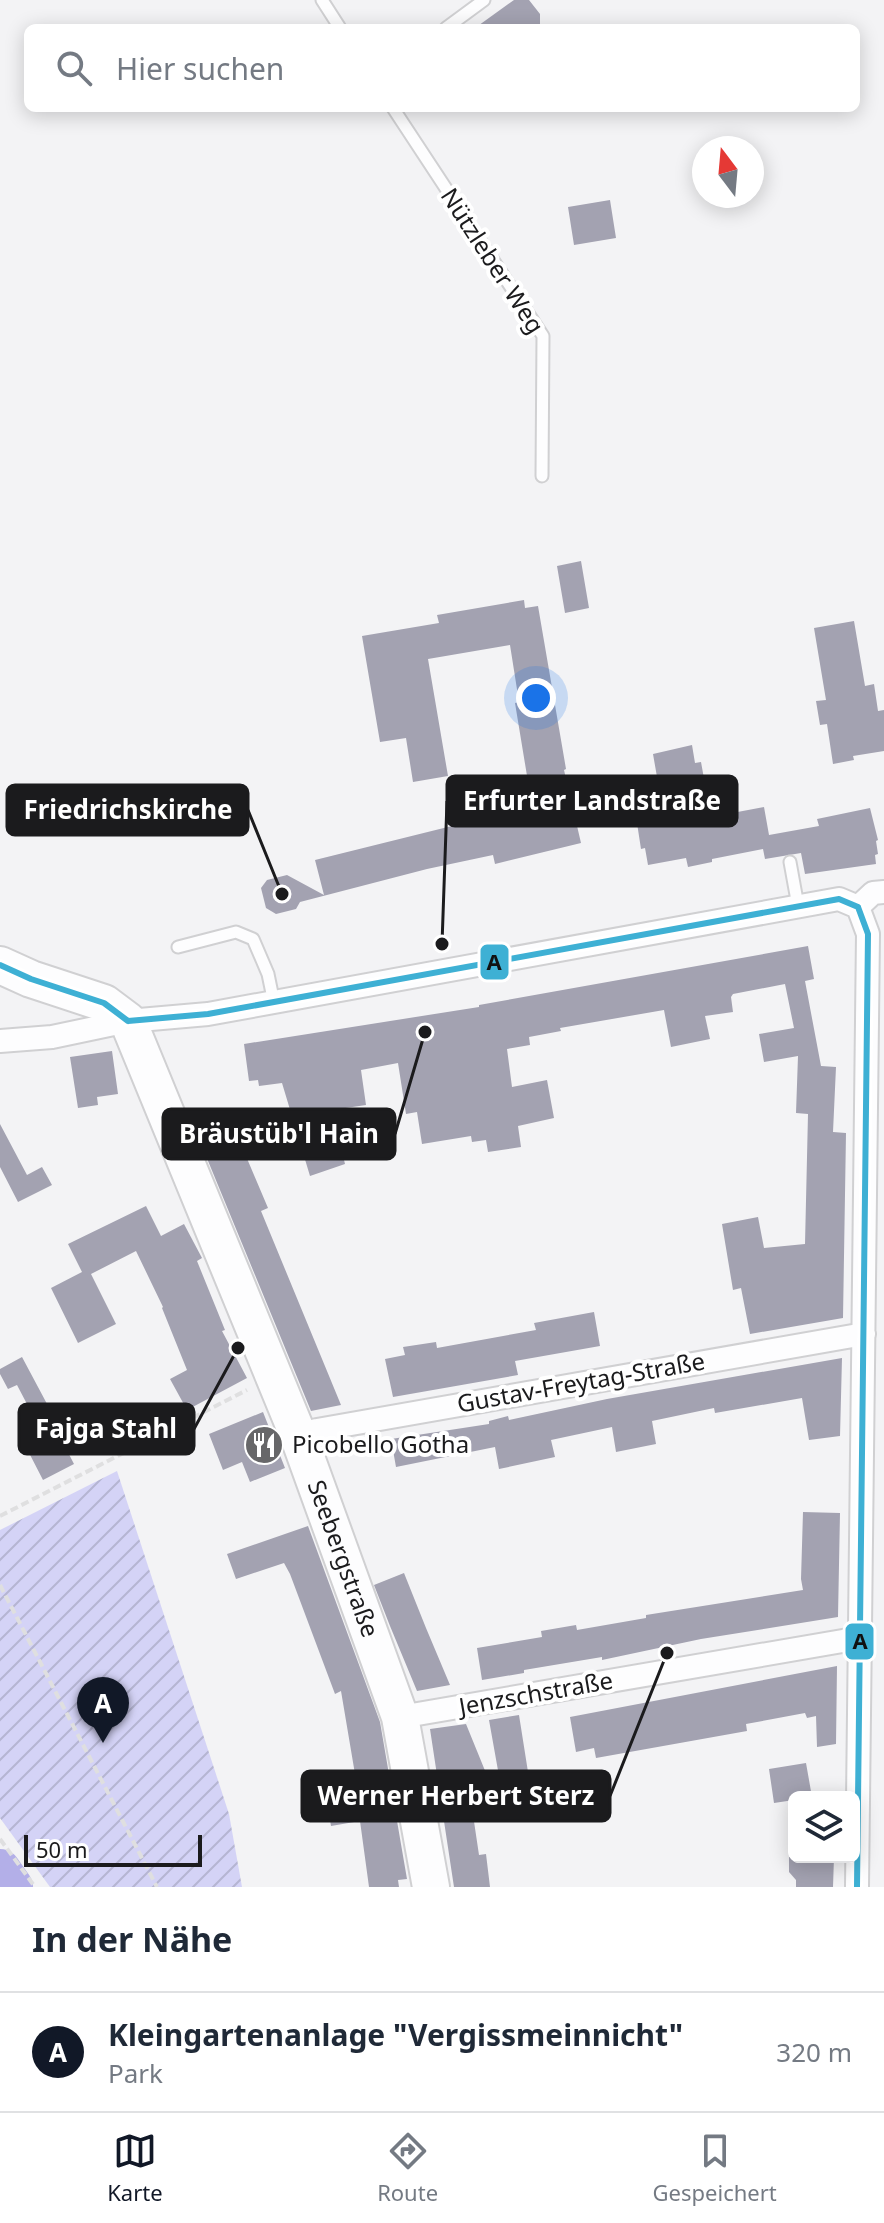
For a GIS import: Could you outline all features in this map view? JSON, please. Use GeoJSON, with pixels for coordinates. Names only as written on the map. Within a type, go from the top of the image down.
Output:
{"type":"FeatureCollection","features":[{"type":"Feature","properties":{"kind":"main road"},"geometry":{"type":"LineString","coordinates":[[0,965],[31,979],[104,1003],[128,1021]]}},
{"type":"Feature","properties":{"kind":"main road","name":"Seebergstraße"},"geometry":{"type":"LineString","coordinates":[[128,1021],[298,1435],[400,1717],[431,1887]]}},
{"type":"Feature","properties":{"kind":"street"},"geometry":{"type":"LineString","coordinates":[[858,907],[873,893],[884,892]]}},
{"type":"Feature","properties":{"kind":"street"},"geometry":{"type":"LineString","coordinates":[[0,1041],[52,1037],[128,1021],[208,1014],[274,1003],[839,899],[858,907],[868,934],[857,1887]]}},
{"type":"Feature","properties":{"kind":"street","name":"Gustav-Freytag-Straße"},"geometry":{"type":"LineString","coordinates":[[298,1435],[864,1334]]}},
{"type":"Feature","properties":{"kind":"street","name":"Jenzschstraße"},"geometry":{"type":"LineString","coordinates":[[400,1717],[860,1638]]}},
{"type":"Feature","properties":{"kind":"lane"},"geometry":{"type":"LineString","coordinates":[[322,0],[337,24]]}},
{"type":"Feature","properties":{"kind":"lane"},"geometry":{"type":"LineString","coordinates":[[451,24],[484,0]]}},
{"type":"Feature","properties":{"kind":"lane","name":"Nützleber Weg"},"geometry":{"type":"LineString","coordinates":[[396,112],[543,336],[542,476]]}},
{"type":"Feature","properties":{"kind":"lane"},"geometry":{"type":"LineString","coordinates":[[790,862],[798,906]]}},
{"type":"Feature","properties":{"kind":"lane"},"geometry":{"type":"LineString","coordinates":[[178,947],[236,932],[253,939],[268,974],[274,1003]]}},
{"type":"Feature","properties":{"kind":"path"},"geometry":{"type":"LineString","coordinates":[[0,1516],[252,1387]]}},
{"type":"Feature","properties":{"kind":"path"},"geometry":{"type":"LineString","coordinates":[[0,1585],[157,1887]]}},
{"type":"Feature","properties":{"kind":"path"},"geometry":{"type":"LineString","coordinates":[[0,1839],[35,1887]]}},
{"type":"Feature","properties":{"kind":"shaded area"},"geometry":{"type":"Polygon","coordinates":[[[117,1471],[229,1814],[242,1887],[50,1887],[0,1818],[0,1530],[117,1471]]]}},
{"type":"Feature","properties":{"kind":"building"},"geometry":{"type":"Polygon","coordinates":[[[514,0],[529,0],[540,14],[540,24],[481,24],[514,0]]]}},
{"type":"Feature","properties":{"kind":"building"},"geometry":{"type":"Polygon","coordinates":[[[610,200],[616,238],[574,245],[568,207],[610,200]]]}},
{"type":"Feature","properties":{"kind":"building"},"geometry":{"type":"Polygon","coordinates":[[[581,561],[589,608],[565,613],[557,566],[581,561]]]}},
{"type":"Feature","properties":{"kind":"building"},"geometry":{"type":"Polygon","coordinates":[[[524,600],[525,608],[538,606],[564,770],[581,843],[495,864],[493,855],[427,869],[300,902],[296,909],[276,914],[266,908],[261,888],[267,880],[287,875],[324,895],[315,860],[484,818],[483,811],[531,800],[515,703],[519,702],[510,645],[428,659],[448,776],[413,782],[406,738],[380,742],[362,636],[439,623],[437,615],[524,600]]]}},
{"type":"Feature","properties":{"kind":"building"},"geometry":{"type":"Polygon","coordinates":[[[854,621],[865,686],[874,684],[878,711],[884,710],[884,751],[853,756],[854,760],[833,764],[827,724],[820,725],[816,701],[826,700],[814,628],[854,621]]]}},
{"type":"Feature","properties":{"kind":"building"},"geometry":{"type":"Polygon","coordinates":[[[692,745],[695,763],[701,762],[711,817],[764,807],[769,835],[819,826],[817,819],[870,808],[878,840],[876,864],[805,874],[801,853],[765,859],[763,849],[688,867],[686,858],[648,865],[645,848],[641,849],[637,823],[664,817],[653,754],[692,745]]]}},
{"type":"Feature","properties":{"kind":"building"},"geometry":{"type":"Polygon","coordinates":[[[808,946],[814,979],[805,981],[821,1066],[836,1067],[833,1132],[846,1133],[843,1318],[750,1334],[741,1288],[733,1290],[722,1224],[758,1217],[764,1248],[805,1244],[808,1114],[796,1113],[798,1056],[764,1062],[759,1034],[794,1028],[785,984],[733,994],[733,1012],[705,1016],[710,1039],[671,1047],[664,1010],[560,1028],[561,1031],[529,1037],[530,1045],[507,1049],[512,1087],[547,1080],[554,1118],[518,1126],[521,1147],[488,1152],[486,1140],[472,1142],[471,1136],[422,1144],[417,1112],[406,1114],[398,1063],[361,1070],[366,1105],[332,1110],[345,1164],[310,1176],[282,1083],[259,1086],[258,1080],[249,1081],[244,1044],[479,1007],[808,946]]]}},
{"type":"Feature","properties":{"kind":"building"},"geometry":{"type":"Polygon","coordinates":[[[112,1051],[118,1094],[97,1097],[98,1105],[78,1108],[70,1057],[112,1051]]]}},
{"type":"Feature","properties":{"kind":"building"},"geometry":{"type":"Polygon","coordinates":[[[0,1124],[27,1175],[42,1167],[52,1185],[18,1202],[0,1167],[0,1124]]]}},
{"type":"Feature","properties":{"kind":"building"},"geometry":{"type":"Polygon","coordinates":[[[240,1142],[268,1208],[261,1211],[341,1405],[311,1411],[206,1156],[240,1142]]]}},
{"type":"Feature","properties":{"kind":"building"},"geometry":{"type":"Polygon","coordinates":[[[146,1206],[161,1236],[184,1224],[202,1258],[197,1261],[225,1330],[222,1331],[247,1378],[187,1410],[170,1379],[187,1370],[163,1307],[136,1251],[91,1274],[116,1324],[78,1343],[51,1288],[82,1272],[68,1244],[146,1206]]]}},
{"type":"Feature","properties":{"kind":"building"},"geometry":{"type":"Polygon","coordinates":[[[594,1312],[600,1346],[515,1361],[518,1375],[393,1397],[385,1359],[405,1355],[403,1347],[436,1342],[437,1348],[536,1330],[534,1323],[594,1312]]]}},
{"type":"Feature","properties":{"kind":"building"},"geometry":{"type":"Polygon","coordinates":[[[22,1357],[54,1417],[38,1425],[17,1385],[8,1389],[0,1374],[0,1369],[22,1357]]]}},
{"type":"Feature","properties":{"kind":"building"},"geometry":{"type":"Polygon","coordinates":[[[842,1358],[840,1436],[809,1440],[802,1398],[715,1413],[714,1408],[652,1421],[656,1444],[616,1452],[612,1427],[551,1440],[555,1457],[499,1469],[495,1447],[396,1467],[391,1439],[489,1424],[489,1421],[508,1416],[509,1420],[607,1399],[842,1358]]]}},
{"type":"Feature","properties":{"kind":"building"},"geometry":{"type":"Polygon","coordinates":[[[263,1412],[285,1468],[250,1482],[242,1462],[223,1470],[209,1434],[263,1412]]]}},
{"type":"Feature","properties":{"kind":"building"},"geometry":{"type":"Polygon","coordinates":[[[57,1431],[74,1464],[43,1480],[26,1447],[57,1431]]]}},
{"type":"Feature","properties":{"kind":"building"},"geometry":{"type":"Polygon","coordinates":[[[803,1512],[840,1513],[838,1617],[701,1639],[602,1660],[602,1657],[524,1670],[524,1673],[482,1680],[477,1648],[542,1637],[541,1631],[576,1625],[577,1630],[646,1618],[646,1615],[803,1590],[803,1512]]]}},
{"type":"Feature","properties":{"kind":"building"},"geometry":{"type":"Polygon","coordinates":[[[308,1526],[380,1722],[407,1879],[398,1880],[399,1887],[369,1887],[360,1821],[331,1826],[324,1785],[356,1780],[341,1691],[335,1694],[290,1574],[284,1563],[236,1579],[227,1554],[308,1526]]]}},
{"type":"Feature","properties":{"kind":"building"},"geometry":{"type":"Polygon","coordinates":[[[404,1573],[450,1685],[417,1691],[390,1626],[374,1585],[404,1573]]]}},
{"type":"Feature","properties":{"kind":"building"},"geometry":{"type":"Polygon","coordinates":[[[837,1666],[836,1744],[817,1747],[816,1716],[807,1718],[805,1713],[746,1724],[747,1731],[596,1758],[594,1748],[576,1752],[570,1717],[837,1666]]]}},
{"type":"Feature","properties":{"kind":"building"},"geometry":{"type":"Polygon","coordinates":[[[519,1715],[528,1772],[499,1776],[489,1720],[519,1715]]]}},
{"type":"Feature","properties":{"kind":"building"},"geometry":{"type":"Polygon","coordinates":[[[466,1724],[488,1778],[473,1780],[474,1785],[469,1788],[479,1855],[486,1854],[490,1887],[454,1887],[430,1729],[466,1724]]]}},
{"type":"Feature","properties":{"kind":"building"},"geometry":{"type":"Polygon","coordinates":[[[806,1763],[811,1791],[788,1791],[788,1801],[774,1803],[769,1769],[806,1763]]]}},
{"type":"Feature","properties":{"kind":"building"},"geometry":{"type":"Polygon","coordinates":[[[789,1863],[834,1863],[833,1887],[796,1887],[796,1880],[789,1872],[789,1863]]]}},
{"type":"Feature","properties":{"kind":"waterway"},"geometry":{"type":"LineString","coordinates":[[0,1870],[12,1887]]}},
{"type":"Feature","properties":{"kind":"transit line","name":"A"},"geometry":{"type":"LineString","coordinates":[[128,1021],[208,1014],[839,899],[858,907]]}},
{"type":"Feature","properties":{"kind":"transit line","name":"A"},"geometry":{"type":"LineString","coordinates":[[857,1887],[868,934],[858,907]]}},
{"type":"Feature","properties":{"kind":"transit line","name":"A"},"geometry":{"type":"LineString","coordinates":[[0,965],[31,979],[104,1003],[128,1021]]}},
{"type":"Feature","properties":{"kind":"place","name":"Friedrichskirche"},"geometry":{"type":"Point","coordinates":[282,894]}},
{"type":"Feature","properties":{"kind":"place","name":"Erfurter Landstraße"},"geometry":{"type":"Point","coordinates":[442,944]}},
{"type":"Feature","properties":{"kind":"place","name":"Bräustüb'l Hain"},"geometry":{"type":"Point","coordinates":[425,1032]}},
{"type":"Feature","properties":{"kind":"place","name":"Fajga Stahl"},"geometry":{"type":"Point","coordinates":[238,1348]}},
{"type":"Feature","properties":{"kind":"place","name":"Picobello Gotha"},"geometry":{"type":"Point","coordinates":[264,1445]}},
{"type":"Feature","properties":{"kind":"place","name":"Werner Herbert Sterz"},"geometry":{"type":"Point","coordinates":[667,1653]}},
{"type":"Feature","properties":{"kind":"place","name":"Kleingartenanlage \"Vergissmeinnicht\""},"geometry":{"type":"Point","coordinates":[103,1743]}}]}
